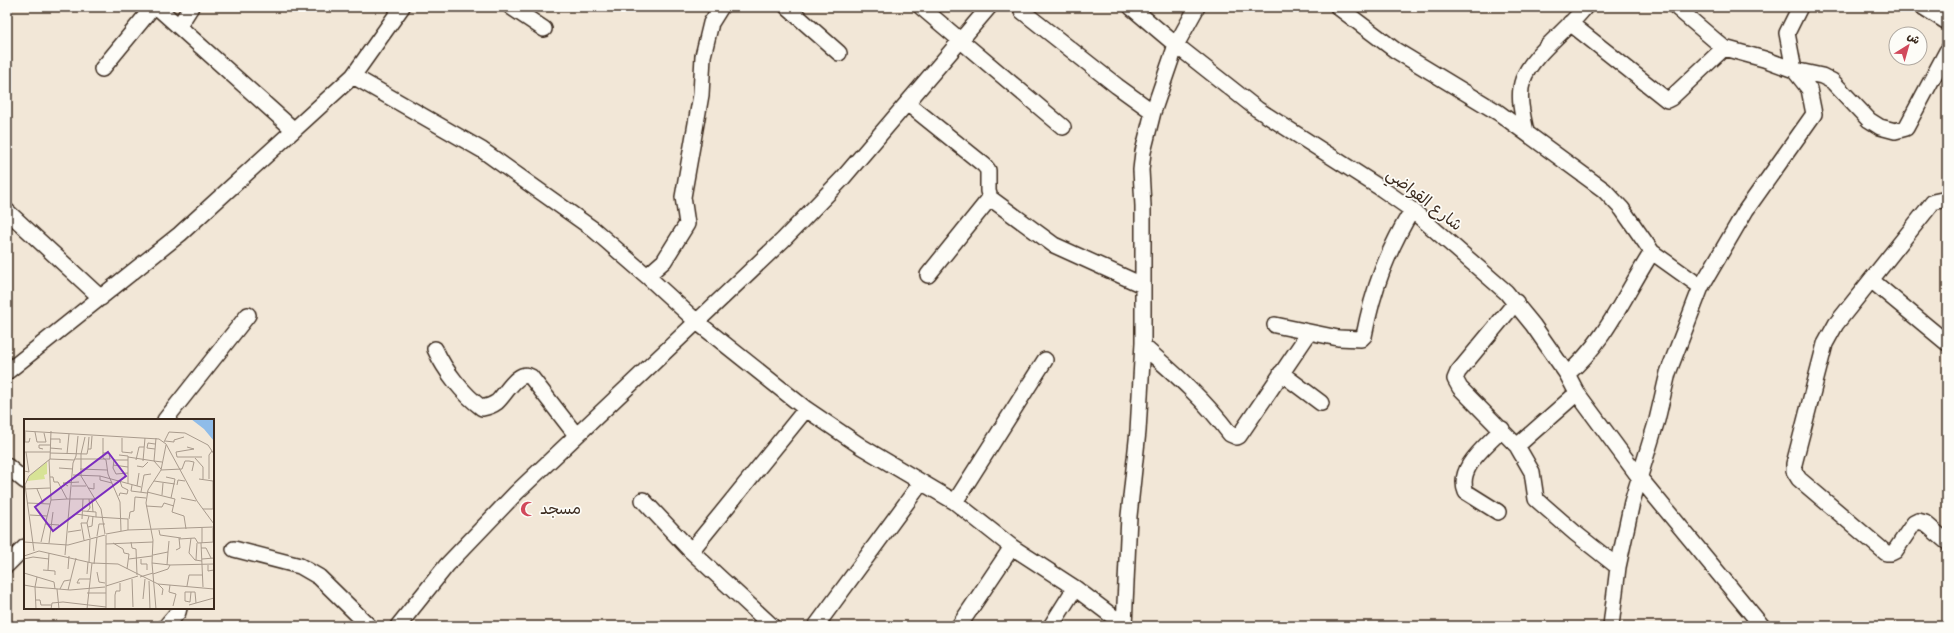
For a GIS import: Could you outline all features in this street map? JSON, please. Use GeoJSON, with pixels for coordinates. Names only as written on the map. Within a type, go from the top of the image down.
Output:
{"type":"FeatureCollection","features":[{"type":"Feature","properties":{"kind":"street"},"geometry":{"type":"LineString","coordinates":[[102,69],[153,7]]}},
{"type":"Feature","properties":{"kind":"street"},"geometry":{"type":"LineString","coordinates":[[157,7],[294,130]]}},
{"type":"Feature","properties":{"kind":"street"},"geometry":{"type":"LineString","coordinates":[[179,26],[190,7]]}},
{"type":"Feature","properties":{"kind":"street"},"geometry":{"type":"LineString","coordinates":[[7,372],[180,234],[353,76],[402,7]]}},
{"type":"Feature","properties":{"kind":"street"},"geometry":{"type":"LineString","coordinates":[[511,7],[544,29]]}},
{"type":"Feature","properties":{"kind":"street"},"geometry":{"type":"LineString","coordinates":[[647,276],[664,261],[687,224],[682,197],[701,95],[703,56],[712,23],[721,7]]}},
{"type":"Feature","properties":{"kind":"street"},"geometry":{"type":"LineString","coordinates":[[787,7],[839,53]]}},
{"type":"Feature","properties":{"kind":"street"},"geometry":{"type":"LineString","coordinates":[[921,7],[1063,127]]}},
{"type":"Feature","properties":{"kind":"street"},"geometry":{"type":"LineString","coordinates":[[401,625],[447,564],[476,533],[576,435],[783,240],[842,179],[960,39],[989,7]]}},
{"type":"Feature","properties":{"kind":"street","name":"شارع القواضي"},"geometry":{"type":"LineString","coordinates":[[1131,7],[1176,45],[1257,109],[1382,188],[1412,210],[1516,302],[1567,374],[1578,393],[1639,477],[1762,626]]}},
{"type":"Feature","properties":{"kind":"street"},"geometry":{"type":"LineString","coordinates":[[1124,625],[1129,516],[1138,431],[1143,346],[1143,206],[1141,170],[1143,152],[1153,112],[1176,45],[1196,7]]}},
{"type":"Feature","properties":{"kind":"street"},"geometry":{"type":"LineString","coordinates":[[1526,132],[1520,96],[1522,80],[1536,60],[1585,7]]}},
{"type":"Feature","properties":{"kind":"street"},"geometry":{"type":"LineString","coordinates":[[1676,7],[1724,48],[1764,59],[1794,70],[1822,76],[1832,81],[1869,120],[1884,128],[1895,131],[1906,128],[1947,51]]}},
{"type":"Feature","properties":{"kind":"street"},"geometry":{"type":"LineString","coordinates":[[1611,626],[1618,567],[1632,502],[1657,420],[1668,373],[1701,287],[1746,210],[1814,114],[1809,89],[1794,70],[1787,33],[1800,7]]}},
{"type":"Feature","properties":{"kind":"street"},"geometry":{"type":"LineString","coordinates":[[1923,7],[1947,22]]}},
{"type":"Feature","properties":{"kind":"street"},"geometry":{"type":"LineString","coordinates":[[1341,8],[1395,50],[1472,95],[1526,132],[1610,194],[1652,252],[1701,287]]}},
{"type":"Feature","properties":{"kind":"street"},"geometry":{"type":"LineString","coordinates":[[1022,11],[1116,86],[1153,112]]}},
{"type":"Feature","properties":{"kind":"street"},"geometry":{"type":"LineString","coordinates":[[1570,23],[1666,100],[1672,98],[1724,48]]}},
{"type":"Feature","properties":{"kind":"street"},"geometry":{"type":"LineString","coordinates":[[353,76],[482,150],[593,229],[697,322],[806,409],[921,483],[955,502],[1012,547],[1075,588],[1124,625]]}},
{"type":"Feature","properties":{"kind":"street"},"geometry":{"type":"LineString","coordinates":[[907,103],[984,165],[988,170],[988,191],[990,198],[1054,245],[1142,285]]}},
{"type":"Feature","properties":{"kind":"street"},"geometry":{"type":"LineString","coordinates":[[928,276],[990,198]]}},
{"type":"Feature","properties":{"kind":"street"},"geometry":{"type":"LineString","coordinates":[[1947,199],[1933,202],[1836,324],[1825,344],[1794,464],[1794,471],[1799,479],[1886,552],[1891,553],[1895,551],[1914,523],[1918,521],[1925,523],[1947,542]]}},
{"type":"Feature","properties":{"kind":"street"},"geometry":{"type":"LineString","coordinates":[[7,210],[101,298]]}},
{"type":"Feature","properties":{"kind":"street"},"geometry":{"type":"LineString","coordinates":[[1275,325],[1309,333],[1356,340],[1363,337],[1380,271],[1412,210]]}},
{"type":"Feature","properties":{"kind":"street"},"geometry":{"type":"LineString","coordinates":[[1567,374],[1589,353],[1630,292],[1638,274],[1652,252]]}},
{"type":"Feature","properties":{"kind":"street"},"geometry":{"type":"LineString","coordinates":[[1871,280],[1947,343]]}},
{"type":"Feature","properties":{"kind":"street"},"geometry":{"type":"LineString","coordinates":[[1516,302],[1458,372],[1455,379],[1460,388],[1502,429],[1517,446],[1532,472],[1536,499],[1575,533],[1618,567]]}},
{"type":"Feature","properties":{"kind":"street"},"geometry":{"type":"LineString","coordinates":[[166,419],[248,314]]}},
{"type":"Feature","properties":{"kind":"street"},"geometry":{"type":"LineString","coordinates":[[1143,346],[1200,397],[1233,436],[1239,436],[1309,333]]}},
{"type":"Feature","properties":{"kind":"street"},"geometry":{"type":"LineString","coordinates":[[435,349],[441,362],[473,401],[482,408],[498,401],[521,376],[528,375],[576,435]]}},
{"type":"Feature","properties":{"kind":"street"},"geometry":{"type":"LineString","coordinates":[[955,502],[1045,360]]}},
{"type":"Feature","properties":{"kind":"street"},"geometry":{"type":"LineString","coordinates":[[1281,373],[1321,403]]}},
{"type":"Feature","properties":{"kind":"street"},"geometry":{"type":"LineString","coordinates":[[1517,446],[1578,393]]}},
{"type":"Feature","properties":{"kind":"street"},"geometry":{"type":"LineString","coordinates":[[691,550],[806,409]]}},
{"type":"Feature","properties":{"kind":"street"},"geometry":{"type":"LineString","coordinates":[[1498,512],[1466,492],[1463,479],[1465,470],[1502,429]]}},
{"type":"Feature","properties":{"kind":"street"},"geometry":{"type":"LineString","coordinates":[[7,466],[24,481]]}},
{"type":"Feature","properties":{"kind":"street"},"geometry":{"type":"LineString","coordinates":[[816,626],[921,483]]}},
{"type":"Feature","properties":{"kind":"street"},"geometry":{"type":"LineString","coordinates":[[643,500],[691,550],[772,626]]}},
{"type":"Feature","properties":{"kind":"street"},"geometry":{"type":"LineString","coordinates":[[959,626],[1012,547]]}},
{"type":"Feature","properties":{"kind":"street"},"geometry":{"type":"LineString","coordinates":[[7,565],[24,548]]}},
{"type":"Feature","properties":{"kind":"street"},"geometry":{"type":"LineString","coordinates":[[234,549],[300,566],[319,577],[369,626]]}},
{"type":"Feature","properties":{"kind":"street"},"geometry":{"type":"LineString","coordinates":[[1051,626],[1075,588]]}},
{"type":"Feature","properties":{"kind":"street"},"geometry":{"type":"LineString","coordinates":[[166,626],[179,609]]}},
{"type":"Feature","properties":{"kind":"place","name":"مسجد"},"geometry":{"type":"Point","coordinates":[528,509]}}]}
